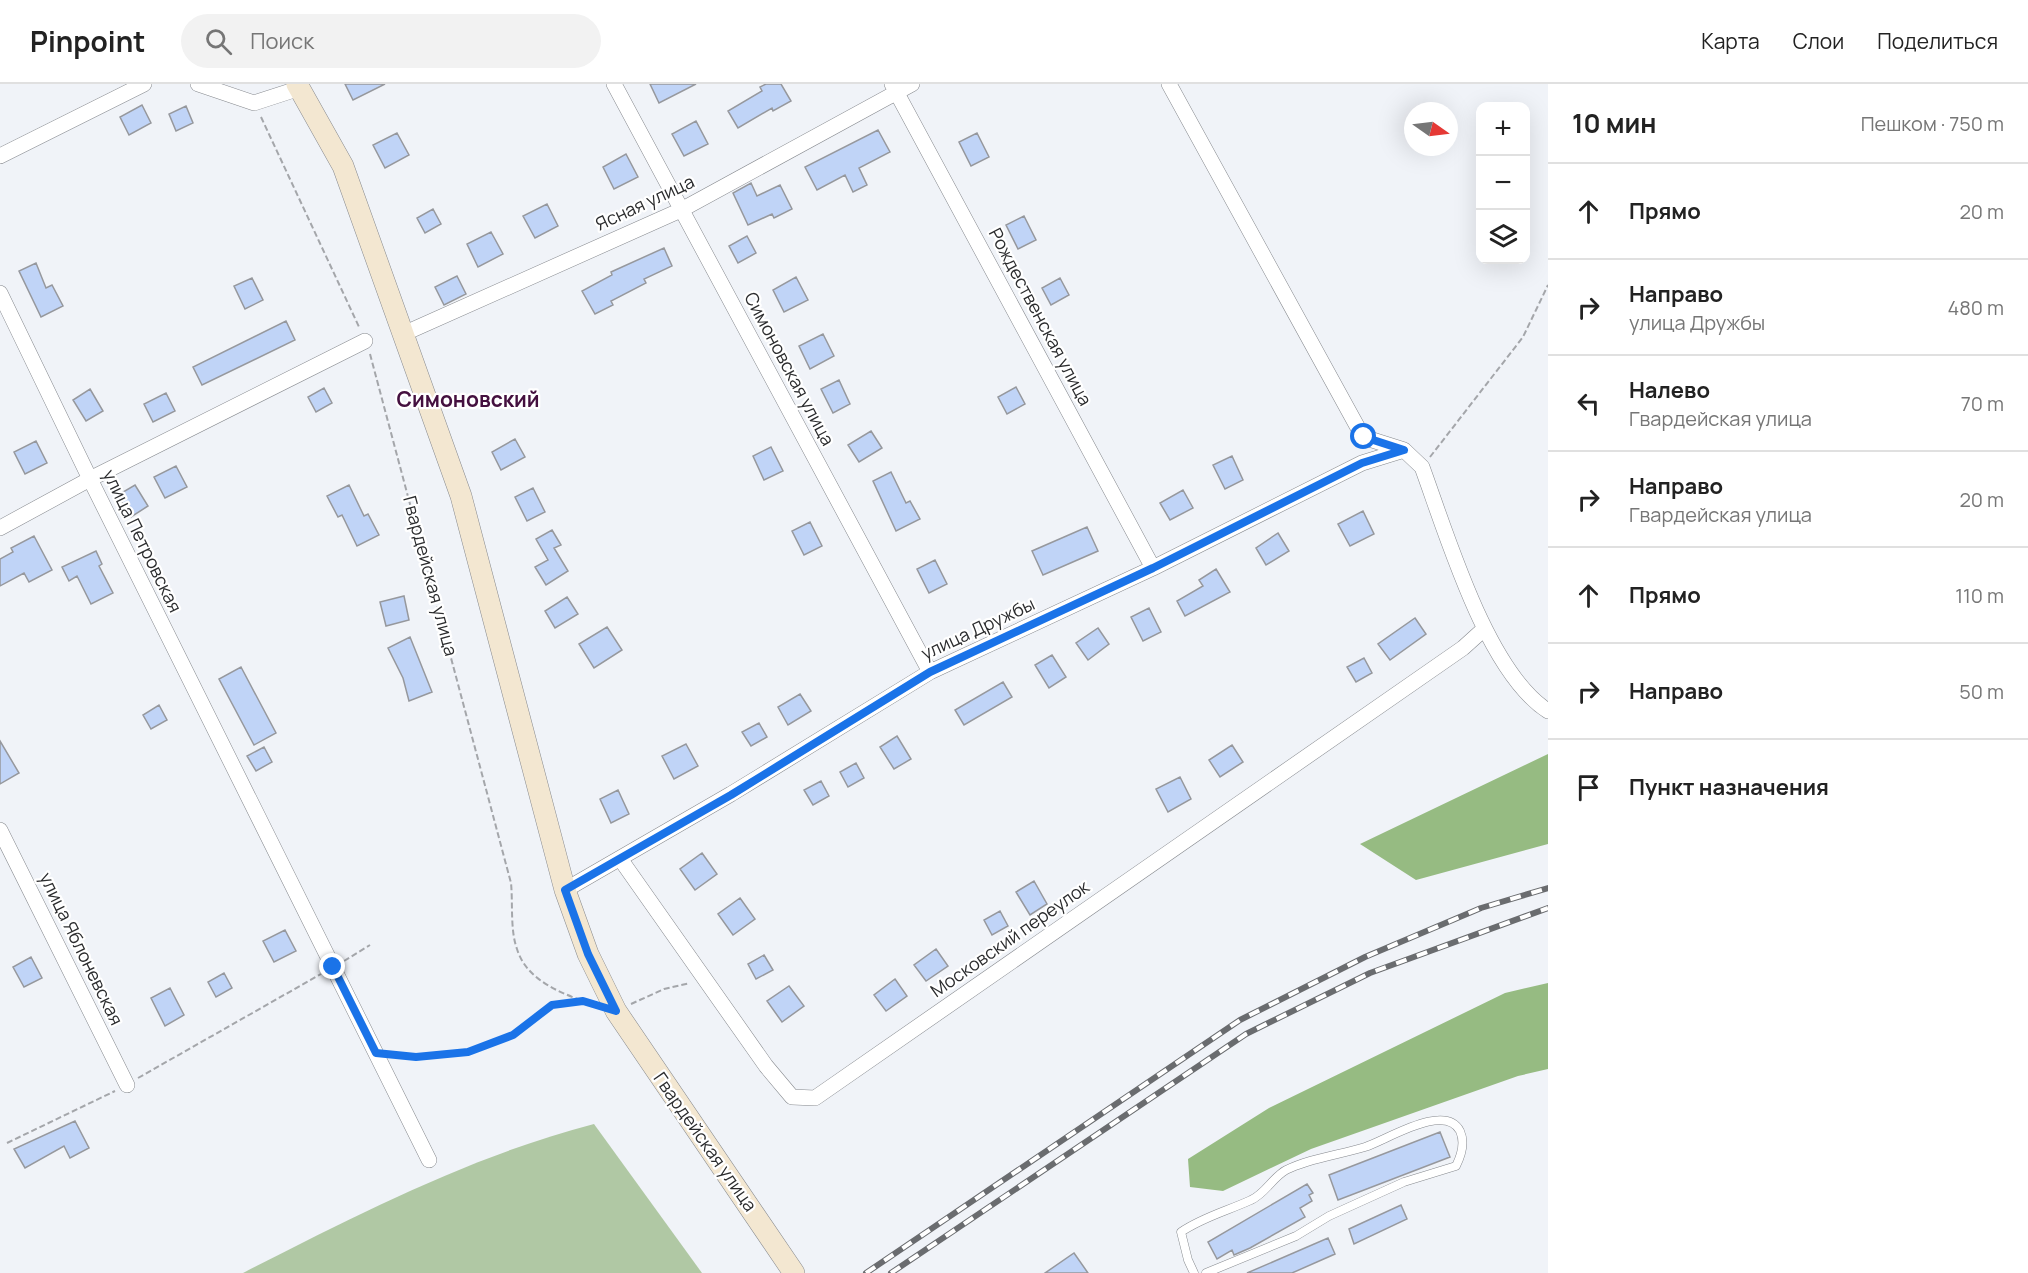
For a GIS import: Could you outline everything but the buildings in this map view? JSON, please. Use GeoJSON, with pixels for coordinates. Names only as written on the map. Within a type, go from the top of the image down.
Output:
{"type":"FeatureCollection","features":[{"type":"Feature","properties":{"kind":"street"},"geometry":{"type":"LineString","coordinates":[[0,156],[144,84]]}},
{"type":"Feature","properties":{"kind":"street"},"geometry":{"type":"LineString","coordinates":[[199,84],[254,103],[299,86]]}},
{"type":"Feature","properties":{"kind":"street","name":"Симоновская улица"},"geometry":{"type":"LineString","coordinates":[[614,84],[930,672]]}},
{"type":"Feature","properties":{"kind":"street","name":"Ясная улица"},"geometry":{"type":"LineString","coordinates":[[403,334],[681,210],[894,88],[912,84]]}},
{"type":"Feature","properties":{"kind":"street"},"geometry":{"type":"LineString","coordinates":[[1169,84],[1364,437],[1404,450],[1422,467],[1484,629],[1530,699],[1548,711]]}},
{"type":"Feature","properties":{"kind":"street","name":"Гвардейская улица"},"geometry":{"type":"LineString","coordinates":[[299,86],[343,166],[461,496],[565,890],[588,954],[616,1011],[794,1273]]}},
{"type":"Feature","properties":{"kind":"street","name":"Рождественская улица"},"geometry":{"type":"LineString","coordinates":[[894,88],[1153,568]]}},
{"type":"Feature","properties":{"kind":"street","name":"улица Петровская"},"geometry":{"type":"LineString","coordinates":[[0,293],[90,479],[429,1160]]}},
{"type":"Feature","properties":{"kind":"street"},"geometry":{"type":"LineString","coordinates":[[0,528],[90,479],[365,341]]}},
{"type":"Feature","properties":{"kind":"street","name":"улица Дружбы"},"geometry":{"type":"LineString","coordinates":[[565,890],[621,860],[930,672],[1153,568],[1362,463],[1404,450]]}},
{"type":"Feature","properties":{"kind":"street","name":"Московский переулок"},"geometry":{"type":"LineString","coordinates":[[621,860],[766,1066],[792,1097],[815,1098],[1463,648],[1484,629]]}},
{"type":"Feature","properties":{"kind":"street","name":"улица Яблоневская"},"geometry":{"type":"LineString","coordinates":[[0,830],[127,1085]]}},
{"type":"Feature","properties":{"kind":"lane"},"geometry":{"type":"LineString","coordinates":[[1194,1273],[1181,1232],[1197,1221],[1253,1199],[1284,1170],[1364,1147],[1425,1122],[1445,1119],[1455,1124],[1461,1134],[1462,1154],[1456,1166],[1404,1182],[1329,1216],[1296,1236],[1206,1273]]}},
{"type":"Feature","properties":{"kind":"path","name":"Гвардейская улица"},"geometry":{"type":"LineString","coordinates":[[254,103],[372,359],[511,883],[516,947],[522,962],[555,991],[616,1011]]}},
{"type":"Feature","properties":{"kind":"path"},"geometry":{"type":"LineString","coordinates":[[1422,467],[1523,337],[1548,285]]}},
{"type":"Feature","properties":{"kind":"path"},"geometry":{"type":"LineString","coordinates":[[7,1143],[127,1085],[370,945]]}},
{"type":"Feature","properties":{"kind":"path"},"geometry":{"type":"LineString","coordinates":[[616,1011],[664,989],[705,979]]}},
{"type":"Feature","properties":{"kind":"path"},"geometry":{"type":"LineString","coordinates":[[376,1053],[416,1057],[468,1052],[513,1035],[552,1005],[583,1001]]}},
{"type":"Feature","properties":{"kind":"green space"},"geometry":{"type":"Polygon","coordinates":[[[1548,754],[1548,844],[1416,880],[1360,844],[1548,754]]]}},
{"type":"Feature","properties":{"kind":"green space"},"geometry":{"type":"Polygon","coordinates":[[[1548,983],[1548,1069],[1518,1076],[1311,1149],[1223,1191],[1190,1187],[1188,1159],[1269,1108],[1505,993],[1548,983]]]}},
{"type":"Feature","properties":{"kind":"green space"},"geometry":{"type":"Polygon","coordinates":[[[594,1124],[702,1273],[243,1273],[371,1209],[459,1170],[548,1137],[594,1124]]]}},
{"type":"Feature","properties":{"kind":"railway"},"geometry":{"type":"LineString","coordinates":[[866,1273],[1240,1020],[1365,957],[1481,908],[1548,888]]}},
{"type":"Feature","properties":{"kind":"railway"},"geometry":{"type":"LineString","coordinates":[[891,1273],[1246,1034],[1370,973],[1548,908]]}},
{"type":"Feature","properties":{"kind":"district","name":"Симоновский"},"geometry":{"type":"Point","coordinates":[468,400]}},
{"type":"Feature","properties":{"kind":"route"},"geometry":{"type":"LineString","coordinates":[[333,967],[376,1053],[416,1057],[468,1052],[513,1035],[552,1005],[583,1001],[616,1011],[588,954],[565,890],[731,795],[930,672],[1153,568],[1362,463],[1404,450],[1364,437]]}}]}
